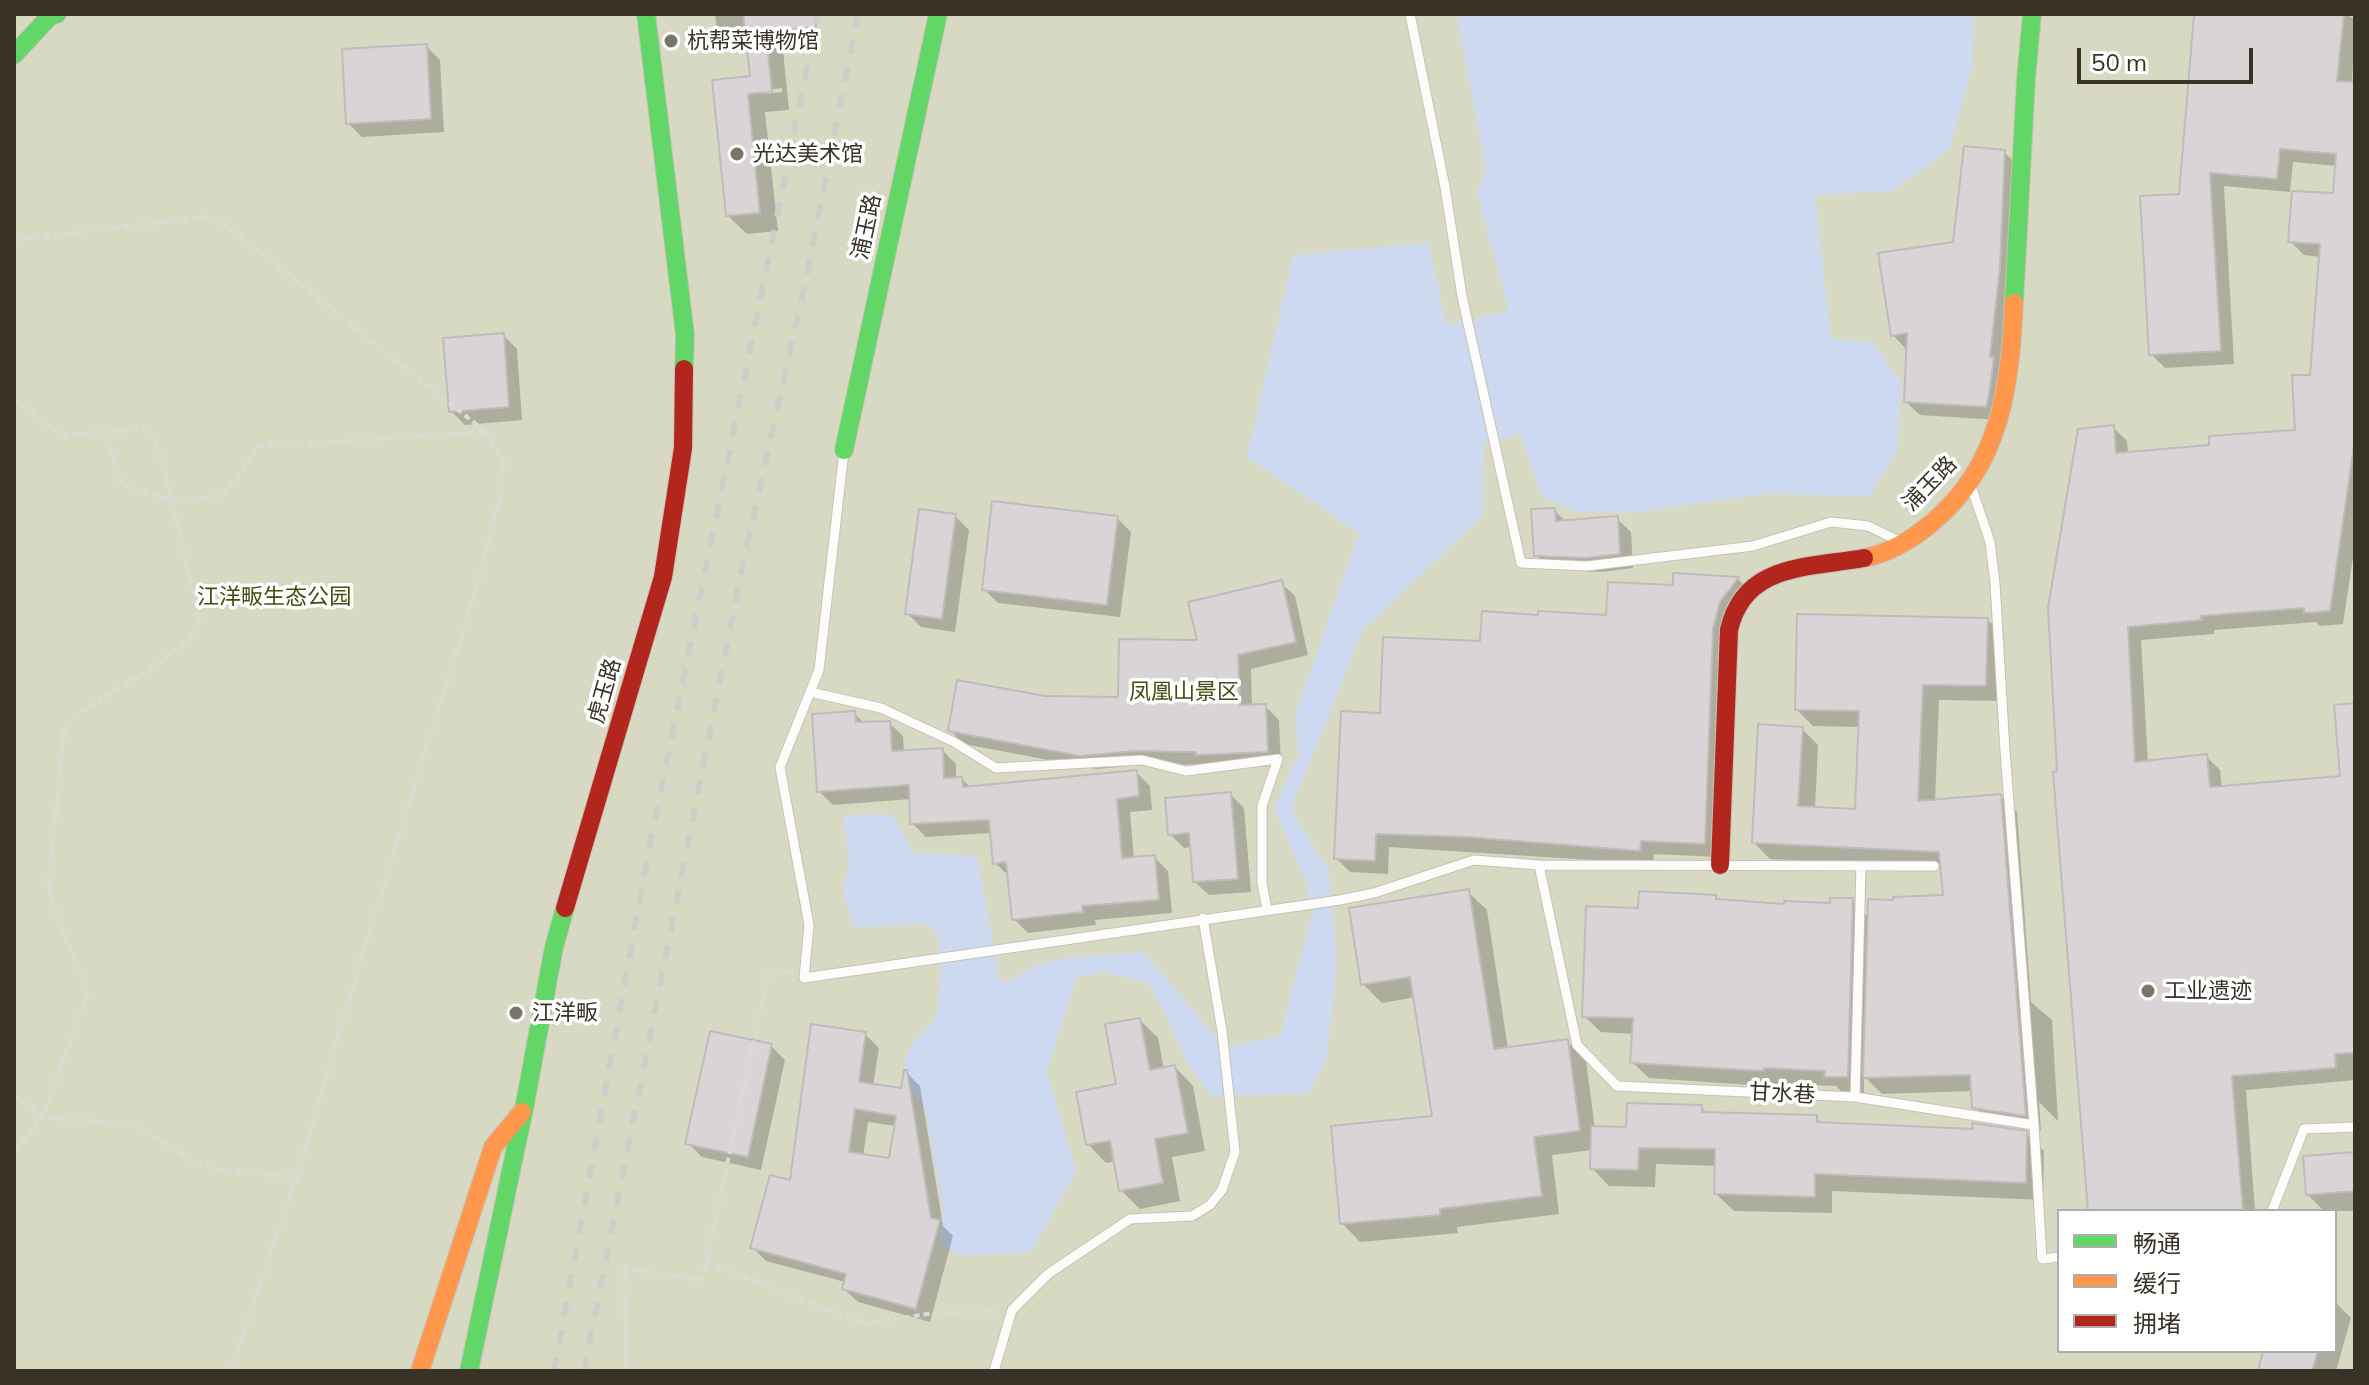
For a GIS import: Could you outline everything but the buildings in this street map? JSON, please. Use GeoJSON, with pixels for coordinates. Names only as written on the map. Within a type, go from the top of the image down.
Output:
{"type":"FeatureCollection","features":[{"type":"Feature","properties":{"kind":"street"},"geometry":{"type":"LineString","coordinates":[[14,55],[51,15],[57,14]]}},
{"type":"Feature","properties":{"kind":"street","name":"虎玉路"},"geometry":{"type":"LineString","coordinates":[[469,1371],[524,1109],[554,947],[663,577],[683,448],[685,335],[646,14]]}},
{"type":"Feature","properties":{"kind":"street","name":"浦玉路"},"geometry":{"type":"LineString","coordinates":[[844,450],[938,14]]}},
{"type":"Feature","properties":{"kind":"street","name":"浦玉路"},"geometry":{"type":"LineString","coordinates":[[1720,865],[1729,630],[1736,603],[1756,585],[1789,570],[1875,556],[1902,543],[1936,519],[1970,483],[1988,449],[2002,408],[2011,356],[2027,56],[2032,14]]}},
{"type":"Feature","properties":{"kind":"street"},"geometry":{"type":"LineString","coordinates":[[420,1371],[493,1147],[524,1109]]}},
{"type":"Feature","properties":{"kind":"lane"},"geometry":{"type":"LineString","coordinates":[[1410,14],[1445,187],[1462,296],[1521,563],[1587,566],[1753,546],[1831,522],[1868,526],[1902,543]]}},
{"type":"Feature","properties":{"kind":"lane"},"geometry":{"type":"LineString","coordinates":[[844,450],[819,670],[780,767],[809,925],[804,978],[1340,900],[1374,893],[1474,860],[1539,865],[1934,866]]}},
{"type":"Feature","properties":{"kind":"lane"},"geometry":{"type":"LineString","coordinates":[[1970,483],[1990,542],[1995,583],[2042,1259],[2057,1257]]}},
{"type":"Feature","properties":{"kind":"lane"},"geometry":{"type":"LineString","coordinates":[[810,692],[881,708],[954,742],[996,768],[1142,760],[1186,771],[1278,759],[1262,806],[1262,883],[1267,909]]}},
{"type":"Feature","properties":{"kind":"lane","name":"甘水巷"},"geometry":{"type":"LineString","coordinates":[[1539,865],[1577,1045],[1617,1086],[1855,1097],[2034,1125]]}},
{"type":"Feature","properties":{"kind":"lane"},"geometry":{"type":"LineString","coordinates":[[1855,1097],[1861,866]]}},
{"type":"Feature","properties":{"kind":"lane"},"geometry":{"type":"LineString","coordinates":[[994,1371],[1012,1310],[1048,1274],[1130,1219],[1192,1216],[1210,1205],[1222,1190],[1235,1152],[1222,1031],[1203,918]]}},
{"type":"Feature","properties":{"kind":"lane"},"geometry":{"type":"LineString","coordinates":[[2273,1209],[2304,1129],[2355,1127]]}},
{"type":"Feature","properties":{"kind":"path"},"geometry":{"type":"LineString","coordinates":[[14,240],[204,217],[226,225],[486,432],[504,460],[500,495],[483,565],[365,945],[297,1177],[230,1371]]}},
{"type":"Feature","properties":{"kind":"path"},"geometry":{"type":"LineString","coordinates":[[14,399],[62,435],[143,430],[154,439],[172,499],[199,617],[197,633],[149,670],[76,714],[64,731],[49,878],[51,901],[83,977],[87,994],[43,1117],[14,1153]]}},
{"type":"Feature","properties":{"kind":"path"},"geometry":{"type":"LineString","coordinates":[[107,433],[120,480],[137,491],[172,499],[213,498],[225,491],[241,474],[256,447],[486,432]]}},
{"type":"Feature","properties":{"kind":"path"},"geometry":{"type":"LineString","coordinates":[[626,1371],[625,1268],[702,1280],[769,972],[804,972]]}},
{"type":"Feature","properties":{"kind":"path"},"geometry":{"type":"LineString","coordinates":[[14,1096],[43,1117],[134,1125],[192,1160],[217,1170],[297,1177]]}},
{"type":"Feature","properties":{"kind":"path"},"geometry":{"type":"LineString","coordinates":[[706,1262],[865,1324],[933,1313],[1012,1310]]}},
{"type":"Feature","properties":{"kind":"green space","name":"凤凰山景区"},"geometry":{"type":"Polygon","coordinates":[[[14,14],[2355,14],[2355,1371],[14,1371],[14,14]]]}},
{"type":"Feature","properties":{"kind":"water"},"geometry":{"type":"Polygon","coordinates":[[[1457,14],[1974,14],[1972,66],[1949,150],[1892,191],[1815,195],[1831,339],[1874,343],[1902,385],[1897,452],[1868,497],[1773,493],[1630,513],[1576,512],[1542,497],[1520,434],[1484,443],[1482,516],[1362,631],[1291,809],[1329,871],[1337,961],[1327,1057],[1309,1093],[1212,1097],[1187,1062],[1148,983],[1104,972],[1076,978],[1047,1072],[1076,1171],[1031,1252],[959,1256],[940,1242],[943,1207],[925,1109],[907,1082],[904,1065],[912,1045],[935,1019],[941,979],[938,934],[925,924],[854,927],[843,894],[849,861],[843,815],[892,815],[914,853],[977,856],[1000,980],[1008,983],[1033,966],[1067,958],[1143,952],[1225,1047],[1280,1036],[1312,915],[1307,883],[1274,808],[1299,754],[1295,715],[1359,533],[1247,457],[1293,255],[1429,243],[1446,325],[1509,311],[1477,192],[1486,171],[1457,14]]]}},
{"type":"Feature","properties":{"kind":"railway"},"geometry":{"type":"LineString","coordinates":[[554,1371],[649,849],[818,14]]}},
{"type":"Feature","properties":{"kind":"railway"},"geometry":{"type":"LineString","coordinates":[[584,1371],[743,563],[808,270],[858,14]]}},
{"type":"Feature","properties":{"kind":"traffic: fast"},"geometry":{"type":"LineString","coordinates":[[14,55],[51,15],[57,14]]}},
{"type":"Feature","properties":{"kind":"traffic: fast"},"geometry":{"type":"LineString","coordinates":[[646,14],[685,335],[684,369]]}},
{"type":"Feature","properties":{"kind":"traffic: fast"},"geometry":{"type":"LineString","coordinates":[[844,450],[938,14]]}},
{"type":"Feature","properties":{"kind":"traffic: fast"},"geometry":{"type":"LineString","coordinates":[[2014,303],[2032,14]]}},
{"type":"Feature","properties":{"kind":"traffic: fast"},"geometry":{"type":"LineString","coordinates":[[469,1371],[524,1109],[554,947],[565,908]]}},
{"type":"Feature","properties":{"kind":"traffic: slow"},"geometry":{"type":"LineString","coordinates":[[1864,558],[1892,549],[1918,534],[1957,499],[1974,475],[1988,449],[2005,393],[2014,303]]}},
{"type":"Feature","properties":{"kind":"traffic: slow"},"geometry":{"type":"LineString","coordinates":[[420,1371],[493,1147],[522,1112]]}},
{"type":"Feature","properties":{"kind":"traffic: jam"},"geometry":{"type":"LineString","coordinates":[[565,908],[663,577],[683,448],[684,369]]}},
{"type":"Feature","properties":{"kind":"traffic: jam"},"geometry":{"type":"LineString","coordinates":[[1720,865],[1729,630],[1737,608],[1749,592],[1764,580],[1781,573],[1864,558]]}},
{"type":"Feature","properties":{"kind":"place","name":"杭帮菜博物馆"},"geometry":{"type":"Point","coordinates":[671,41]}},
{"type":"Feature","properties":{"kind":"place","name":"光达美术馆"},"geometry":{"type":"Point","coordinates":[737,154]}},
{"type":"Feature","properties":{"kind":"place","name":"工业遗迹"},"geometry":{"type":"Point","coordinates":[2148,991]}},
{"type":"Feature","properties":{"kind":"place","name":"江洋畈"},"geometry":{"type":"Point","coordinates":[516,1013]}},
{"type":"Feature","properties":{"kind":"park label","name":"江洋畈生态公园"},"geometry":{"type":"Point","coordinates":[274,597]}}]}
